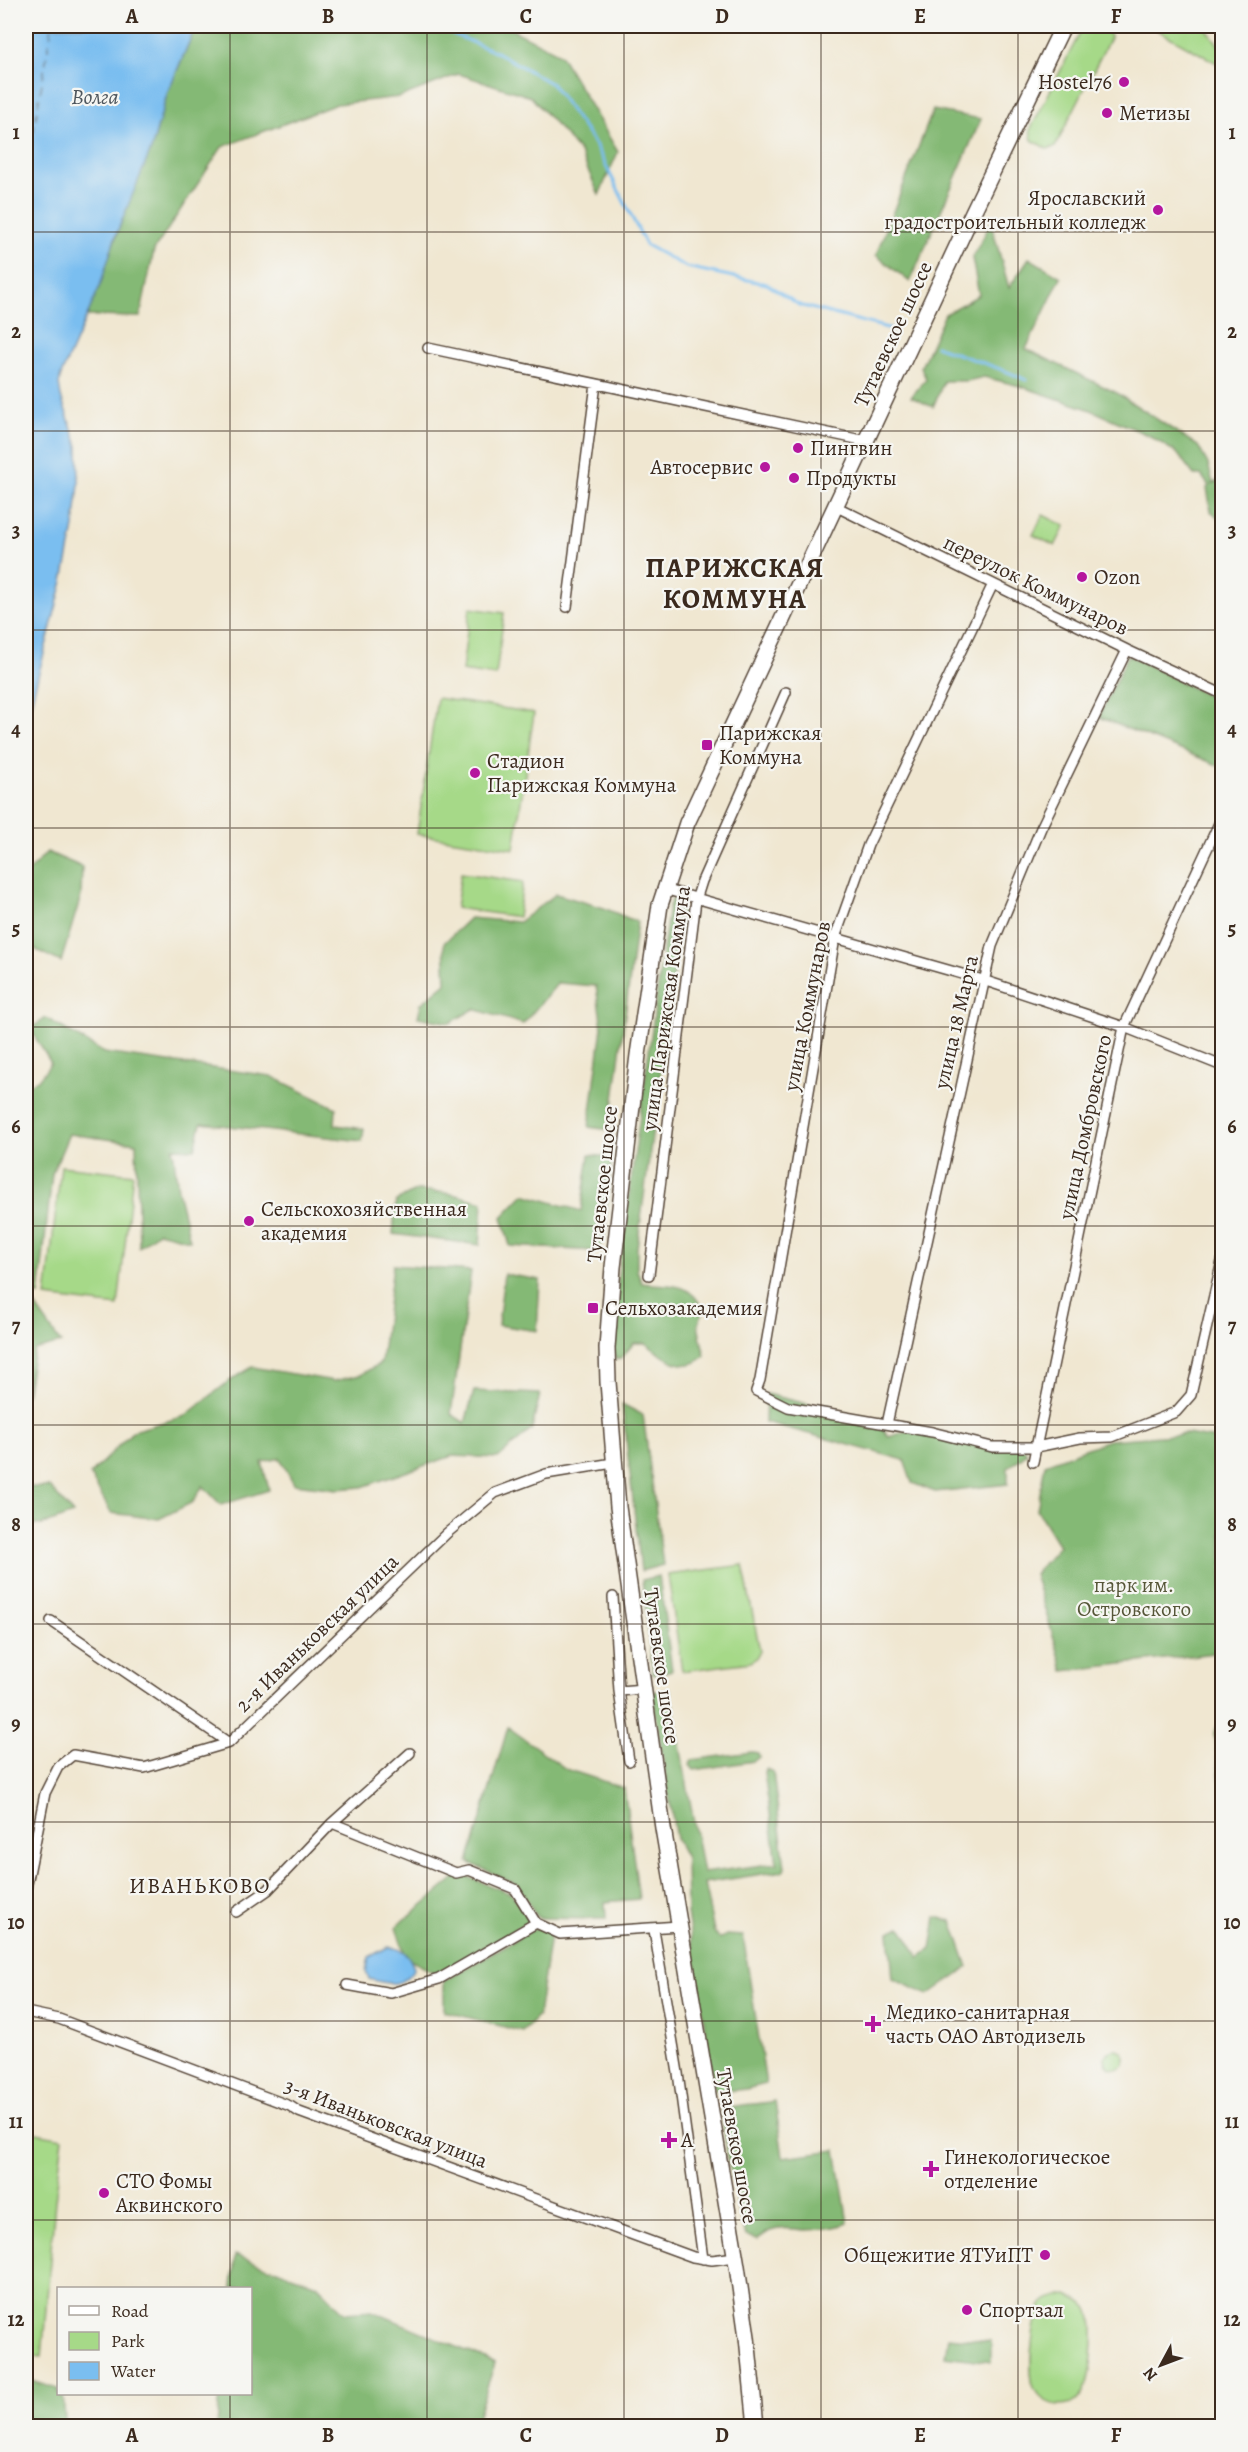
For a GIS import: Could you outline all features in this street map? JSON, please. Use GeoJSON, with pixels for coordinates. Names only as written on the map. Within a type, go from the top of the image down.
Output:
{"type":"FeatureCollection","features":[{"type":"Feature","properties":{"kind":"main road","name":"Тутаевское шоссе"},"geometry":{"type":"LineString","coordinates":[[756,2427],[747,2337],[678,1926],[613,1463],[607,1348],[613,1267],[638,1055],[664,889],[687,823],[1063,26]]}},
{"type":"Feature","properties":{"kind":"street"},"geometry":{"type":"LineString","coordinates":[[428,348],[866,441]]}},
{"type":"Feature","properties":{"kind":"street"},"geometry":{"type":"LineString","coordinates":[[567,607],[596,384]]}},
{"type":"Feature","properties":{"kind":"street","name":"переулок Коммунаров"},"geometry":{"type":"LineString","coordinates":[[835,506],[1127,650],[1222,694]]}},
{"type":"Feature","properties":{"kind":"street","name":"улица Коммунаров"},"geometry":{"type":"LineString","coordinates":[[887,1424],[788,1407],[756,1391],[760,1380],[835,938],[868,845],[993,584]]}},
{"type":"Feature","properties":{"kind":"street","name":"улица 18 Марта"},"geometry":{"type":"LineString","coordinates":[[887,1424],[992,946],[1041,828],[1127,650]]}},
{"type":"Feature","properties":{"kind":"street","name":"улица Парижская Коммуна"},"geometry":{"type":"LineString","coordinates":[[649,1275],[696,900],[702,881],[786,692]]}},
{"type":"Feature","properties":{"kind":"street","name":"улица Домбровского"},"geometry":{"type":"LineString","coordinates":[[1033,1462],[1124,1027],[1222,817]]}},
{"type":"Feature","properties":{"kind":"street"},"geometry":{"type":"LineString","coordinates":[[664,889],[983,980],[1124,1027],[1222,1066]]}},
{"type":"Feature","properties":{"kind":"street"},"geometry":{"type":"LineString","coordinates":[[887,1424],[932,1432],[992,1447],[1036,1447],[1080,1438],[1112,1437],[1176,1412],[1191,1395],[1222,1261]]}},
{"type":"Feature","properties":{"kind":"street","name":"2-я Иваньковская улица"},"geometry":{"type":"LineString","coordinates":[[26,1889],[45,1792],[58,1767],[73,1755],[144,1768],[229,1743],[447,1533],[495,1493],[546,1474],[613,1463]]}},
{"type":"Feature","properties":{"kind":"street"},"geometry":{"type":"LineString","coordinates":[[613,1597],[619,1691],[629,1761]]}},
{"type":"Feature","properties":{"kind":"street"},"geometry":{"type":"LineString","coordinates":[[51,1621],[229,1743]]}},
{"type":"Feature","properties":{"kind":"street"},"geometry":{"type":"LineString","coordinates":[[619,1691],[644,1689]]}},
{"type":"Feature","properties":{"kind":"street"},"geometry":{"type":"LineString","coordinates":[[236,1912],[268,1890],[332,1823],[410,1753]]}},
{"type":"Feature","properties":{"kind":"street"},"geometry":{"type":"LineString","coordinates":[[332,1823],[456,1873],[469,1870],[515,1889],[536,1923],[560,1934],[654,1930],[678,1926]]}},
{"type":"Feature","properties":{"kind":"street"},"geometry":{"type":"LineString","coordinates":[[346,1986],[391,1993],[439,1979],[536,1923]]}},
{"type":"Feature","properties":{"kind":"street"},"geometry":{"type":"LineString","coordinates":[[654,1930],[678,2073],[703,2259]]}},
{"type":"Feature","properties":{"kind":"street","name":"3-я Иваньковская улица"},"geometry":{"type":"LineString","coordinates":[[26,2012],[60,2019],[290,2106],[299,2112],[703,2259],[735,2257]]}},
{"type":"Feature","properties":{"kind":"green space"},"geometry":{"type":"Polygon","coordinates":[[[196,26],[505,26],[560,54],[618,152],[599,195],[580,152],[531,97],[459,74],[400,97],[337,104],[222,147],[154,250],[140,317],[87,316],[130,199],[152,147],[167,94],[196,26]]]}},
{"type":"Feature","properties":{"kind":"green space"},"geometry":{"type":"Polygon","coordinates":[[[1096,26],[1109,33],[1110,38],[1055,147],[1047,149],[1032,140],[1030,130],[1083,27],[1096,26]]]}},
{"type":"Feature","properties":{"kind":"green space"},"geometry":{"type":"Polygon","coordinates":[[[1159,26],[1204,26],[1222,49],[1222,66],[1157,30],[1159,26]]]}},
{"type":"Feature","properties":{"kind":"green space"},"geometry":{"type":"Polygon","coordinates":[[[933,110],[981,119],[910,282],[876,255],[933,110]]]}},
{"type":"Feature","properties":{"kind":"green space"},"geometry":{"type":"Polygon","coordinates":[[[991,223],[1009,288],[1029,258],[1061,277],[1026,349],[1117,393],[1198,446],[1208,464],[1213,483],[1211,485],[1222,478],[1222,521],[1211,511],[1207,488],[1209,486],[1201,475],[1194,475],[1177,453],[1150,436],[1091,410],[1020,386],[984,377],[967,381],[944,381],[933,407],[911,397],[926,379],[921,367],[945,314],[979,295],[972,258],[991,223]]]}},
{"type":"Feature","properties":{"kind":"green space"},"geometry":{"type":"Polygon","coordinates":[[[1043,515],[1065,526],[1055,546],[1033,535],[1043,515]]]}},
{"type":"Feature","properties":{"kind":"green space"},"geometry":{"type":"Polygon","coordinates":[[[470,608],[504,613],[496,676],[462,671],[470,608]]]}},
{"type":"Feature","properties":{"kind":"green space"},"geometry":{"type":"Polygon","coordinates":[[[1128,655],[1222,703],[1222,767],[1099,717],[1128,655]]]}},
{"type":"Feature","properties":{"kind":"green space","name":"Стадион Парижская Коммуна"},"geometry":{"type":"Polygon","coordinates":[[[437,698],[534,713],[514,849],[417,834],[437,698]]]}},
{"type":"Feature","properties":{"kind":"green space"},"geometry":{"type":"Polygon","coordinates":[[[47,852],[82,867],[81,896],[61,962],[32,948],[26,939],[26,875],[47,852]]]}},
{"type":"Feature","properties":{"kind":"green space"},"geometry":{"type":"Polygon","coordinates":[[[461,873],[523,882],[518,917],[456,908],[461,873]]]}},
{"type":"Feature","properties":{"kind":"green space"},"geometry":{"type":"Polygon","coordinates":[[[556,894],[604,908],[637,922],[610,1130],[589,1127],[602,1027],[596,986],[558,983],[523,1024],[474,1009],[450,1023],[418,1017],[421,1004],[446,983],[444,943],[470,918],[519,922],[556,894]]]}},
{"type":"Feature","properties":{"kind":"green space"},"geometry":{"type":"Polygon","coordinates":[[[673,899],[682,902],[682,914],[637,1248],[637,1270],[642,1283],[677,1286],[692,1293],[698,1300],[703,1310],[698,1326],[705,1356],[689,1364],[674,1362],[645,1343],[634,1343],[621,1358],[616,1360],[613,1347],[619,1267],[669,906],[673,899]]]}},
{"type":"Feature","properties":{"kind":"green space"},"geometry":{"type":"Polygon","coordinates":[[[46,1018],[104,1053],[271,1076],[336,1108],[335,1125],[364,1129],[362,1141],[201,1123],[195,1149],[173,1148],[178,1190],[190,1240],[158,1232],[139,1247],[136,1143],[69,1134],[52,1174],[39,1295],[26,1296],[26,1086],[38,1080],[51,1063],[30,1029],[46,1018]]]}},
{"type":"Feature","properties":{"kind":"green space"},"geometry":{"type":"Polygon","coordinates":[[[589,1155],[612,1157],[604,1240],[596,1251],[510,1246],[502,1217],[524,1194],[581,1211],[589,1155]]]}},
{"type":"Feature","properties":{"kind":"green space"},"geometry":{"type":"Polygon","coordinates":[[[61,1166],[133,1174],[118,1306],[46,1297],[61,1166]]]}},
{"type":"Feature","properties":{"kind":"green space"},"geometry":{"type":"Polygon","coordinates":[[[417,1190],[448,1193],[483,1202],[480,1245],[393,1234],[396,1201],[417,1190]]]}},
{"type":"Feature","properties":{"kind":"green space"},"geometry":{"type":"Polygon","coordinates":[[[393,1265],[471,1271],[451,1414],[465,1423],[474,1391],[540,1394],[532,1429],[498,1458],[452,1456],[362,1487],[337,1489],[294,1484],[280,1458],[262,1462],[269,1490],[221,1505],[203,1486],[193,1502],[159,1519],[111,1513],[90,1475],[133,1431],[185,1416],[228,1382],[252,1367],[334,1381],[360,1375],[381,1363],[393,1265]]]}},
{"type":"Feature","properties":{"kind":"green space"},"geometry":{"type":"Polygon","coordinates":[[[504,1274],[540,1280],[537,1331],[498,1325],[504,1274]]]}},
{"type":"Feature","properties":{"kind":"green space"},"geometry":{"type":"Polygon","coordinates":[[[26,1303],[33,1303],[61,1343],[34,1350],[26,1395],[26,1303]]]}},
{"type":"Feature","properties":{"kind":"green space"},"geometry":{"type":"Polygon","coordinates":[[[766,1394],[878,1421],[889,1437],[909,1430],[992,1447],[1007,1440],[1021,1444],[1027,1453],[1008,1468],[1008,1484],[935,1492],[912,1483],[904,1460],[765,1422],[766,1394]]]}},
{"type":"Feature","properties":{"kind":"green space"},"geometry":{"type":"Polygon","coordinates":[[[622,1404],[643,1415],[663,1565],[641,1571],[622,1404]]]}},
{"type":"Feature","properties":{"kind":"green space","name":"парк им. Островского"},"geometry":{"type":"Polygon","coordinates":[[[1187,1434],[1222,1440],[1222,1652],[1064,1671],[1034,1574],[1059,1546],[1037,1510],[1045,1464],[1109,1440],[1187,1434]]]}},
{"type":"Feature","properties":{"kind":"green space"},"geometry":{"type":"Polygon","coordinates":[[[26,1483],[27,1487],[50,1487],[73,1514],[42,1525],[26,1524],[26,1483]]]}},
{"type":"Feature","properties":{"kind":"green space"},"geometry":{"type":"Polygon","coordinates":[[[743,1565],[760,1651],[757,1657],[751,1662],[682,1671],[668,1575],[743,1565]]]}},
{"type":"Feature","properties":{"kind":"green space"},"geometry":{"type":"Polygon","coordinates":[[[659,1576],[672,1670],[653,1675],[642,1580],[659,1576]]]}},
{"type":"Feature","properties":{"kind":"green space"},"geometry":{"type":"Polygon","coordinates":[[[670,1690],[703,1873],[777,1863],[764,1772],[766,1769],[773,1772],[785,1867],[783,1871],[704,1883],[714,1932],[720,1939],[726,1935],[743,1936],[766,2084],[746,2089],[717,2092],[714,2087],[687,1913],[686,1858],[676,1839],[652,1692],[670,1690]]]}},
{"type":"Feature","properties":{"kind":"green space"},"geometry":{"type":"Polygon","coordinates":[[[1222,1718],[1222,1794],[1214,1733],[1222,1718]]]}},
{"type":"Feature","properties":{"kind":"green space"},"geometry":{"type":"Polygon","coordinates":[[[508,1727],[566,1769],[624,1788],[639,1899],[605,1902],[606,1919],[538,1918],[518,1885],[468,1862],[508,1727]]]}},
{"type":"Feature","properties":{"kind":"green space"},"geometry":{"type":"Polygon","coordinates":[[[758,1753],[759,1757],[754,1761],[694,1770],[690,1765],[692,1760],[758,1753]]]}},
{"type":"Feature","properties":{"kind":"green space"},"geometry":{"type":"Polygon","coordinates":[[[460,1874],[512,1894],[530,1921],[437,1974],[406,1958],[396,1927],[460,1874]]]}},
{"type":"Feature","properties":{"kind":"green space"},"geometry":{"type":"Polygon","coordinates":[[[936,1917],[952,1921],[968,1967],[928,1995],[893,1979],[889,1932],[901,1927],[919,1957],[931,1949],[936,1917]]]}},
{"type":"Feature","properties":{"kind":"green space"},"geometry":{"type":"Polygon","coordinates":[[[536,1928],[551,1929],[538,2016],[523,2032],[444,2011],[444,1981],[536,1928]]]}},
{"type":"Feature","properties":{"kind":"green space"},"geometry":{"type":"Polygon","coordinates":[[[1115,2049],[1122,2052],[1125,2059],[1122,2066],[1115,2069],[1108,2066],[1105,2059],[1108,2052],[1115,2049]]]}},
{"type":"Feature","properties":{"kind":"green space"},"geometry":{"type":"Polygon","coordinates":[[[775,2101],[783,2157],[836,2150],[848,2223],[821,2229],[774,2230],[758,2239],[746,2236],[736,2200],[739,2193],[731,2177],[721,2110],[733,2106],[775,2101]]]}},
{"type":"Feature","properties":{"kind":"green space"},"geometry":{"type":"Polygon","coordinates":[[[26,2131],[63,2138],[55,2201],[42,2357],[26,2355],[26,2131]]]}},
{"type":"Feature","properties":{"kind":"green space"},"geometry":{"type":"Polygon","coordinates":[[[235,2255],[317,2284],[345,2313],[372,2311],[495,2363],[474,2426],[217,2426],[220,2395],[252,2395],[252,2287],[232,2287],[235,2255]]]}},
{"type":"Feature","properties":{"kind":"green space"},"geometry":{"type":"Polygon","coordinates":[[[1068,2295],[1088,2307],[1091,2314],[1093,2338],[1091,2366],[1081,2397],[1069,2404],[1056,2405],[1040,2397],[1033,2385],[1032,2340],[1041,2307],[1051,2298],[1068,2295]]]}},
{"type":"Feature","properties":{"kind":"green space"},"geometry":{"type":"Polygon","coordinates":[[[948,2337],[991,2341],[991,2362],[945,2356],[948,2337]]]}},
{"type":"Feature","properties":{"kind":"green space"},"geometry":{"type":"Polygon","coordinates":[[[26,2379],[57,2389],[57,2395],[63,2395],[65,2420],[57,2425],[26,2424],[26,2379]]]}},
{"type":"Feature","properties":{"kind":"water","name":"Волга"},"geometry":{"type":"Polygon","coordinates":[[[26,26],[196,26],[167,94],[152,147],[116,235],[100,286],[61,375],[59,384],[61,397],[78,446],[79,484],[74,527],[63,581],[26,722],[26,26]]]}},
{"type":"Feature","properties":{"kind":"water"},"geometry":{"type":"Polygon","coordinates":[[[388,1947],[405,1953],[414,1968],[400,1982],[389,1983],[369,1979],[366,1972],[369,1957],[388,1947]]]}},
{"type":"Feature","properties":{"kind":"waterway"},"geometry":{"type":"LineString","coordinates":[[434,26],[498,53],[552,84],[595,144],[646,245],[686,267],[767,284],[799,305],[895,330]]}},
{"type":"Feature","properties":{"kind":"waterway"},"geometry":{"type":"LineString","coordinates":[[936,346],[1026,380]]}},
{"type":"Feature","properties":{"kind":"ferry route"},"geometry":{"type":"LineString","coordinates":[[26,174],[52,26]]}},
{"type":"Feature","properties":{"kind":"place","name":"Hostel76"},"geometry":{"type":"Point","coordinates":[1124,82]}},
{"type":"Feature","properties":{"kind":"place","name":"Метизы"},"geometry":{"type":"Point","coordinates":[1107,113]}},
{"type":"Feature","properties":{"kind":"place","name":"Ярославский градостроительный колледж"},"geometry":{"type":"Point","coordinates":[1158,210]}},
{"type":"Feature","properties":{"kind":"place","name":"Пингвин"},"geometry":{"type":"Point","coordinates":[798,448]}},
{"type":"Feature","properties":{"kind":"place","name":"Автосервис"},"geometry":{"type":"Point","coordinates":[765,467]}},
{"type":"Feature","properties":{"kind":"place","name":"Продукты"},"geometry":{"type":"Point","coordinates":[794,478]}},
{"type":"Feature","properties":{"kind":"place","name":"Ozon"},"geometry":{"type":"Point","coordinates":[1082,577]}},
{"type":"Feature","properties":{"kind":"place","name":"Парижская Коммуна"},"geometry":{"type":"Point","coordinates":[707,745]}},
{"type":"Feature","properties":{"kind":"place","name":"Стадион Парижская Коммуна"},"geometry":{"type":"Point","coordinates":[475,773]}},
{"type":"Feature","properties":{"kind":"place","name":"Сельскохозяйственная академия"},"geometry":{"type":"Point","coordinates":[249,1221]}},
{"type":"Feature","properties":{"kind":"place","name":"Сельхозакадемия"},"geometry":{"type":"Point","coordinates":[593,1308]}},
{"type":"Feature","properties":{"kind":"place","name":"Медико-санитарная часть ОАО Автодизель"},"geometry":{"type":"Point","coordinates":[873,2024]}},
{"type":"Feature","properties":{"kind":"place","name":"А"},"geometry":{"type":"Point","coordinates":[669,2140]}},
{"type":"Feature","properties":{"kind":"place","name":"Гинекологическое отделение"},"geometry":{"type":"Point","coordinates":[931,2169]}},
{"type":"Feature","properties":{"kind":"place","name":"СТО Фомы Аквинского"},"geometry":{"type":"Point","coordinates":[104,2193]}},
{"type":"Feature","properties":{"kind":"place","name":"Общежитие ЯТУиПТ"},"geometry":{"type":"Point","coordinates":[1045,2255]}},
{"type":"Feature","properties":{"kind":"place","name":"Спортзал"},"geometry":{"type":"Point","coordinates":[967,2310]}},
{"type":"Feature","properties":{"kind":"district","name":"ПАРИЖСКАЯ КОММУНА"},"geometry":{"type":"Point","coordinates":[735,584]}},
{"type":"Feature","properties":{"kind":"district","name":"ИВАНЬКОВО"},"geometry":{"type":"Point","coordinates":[200,1885]}}]}
